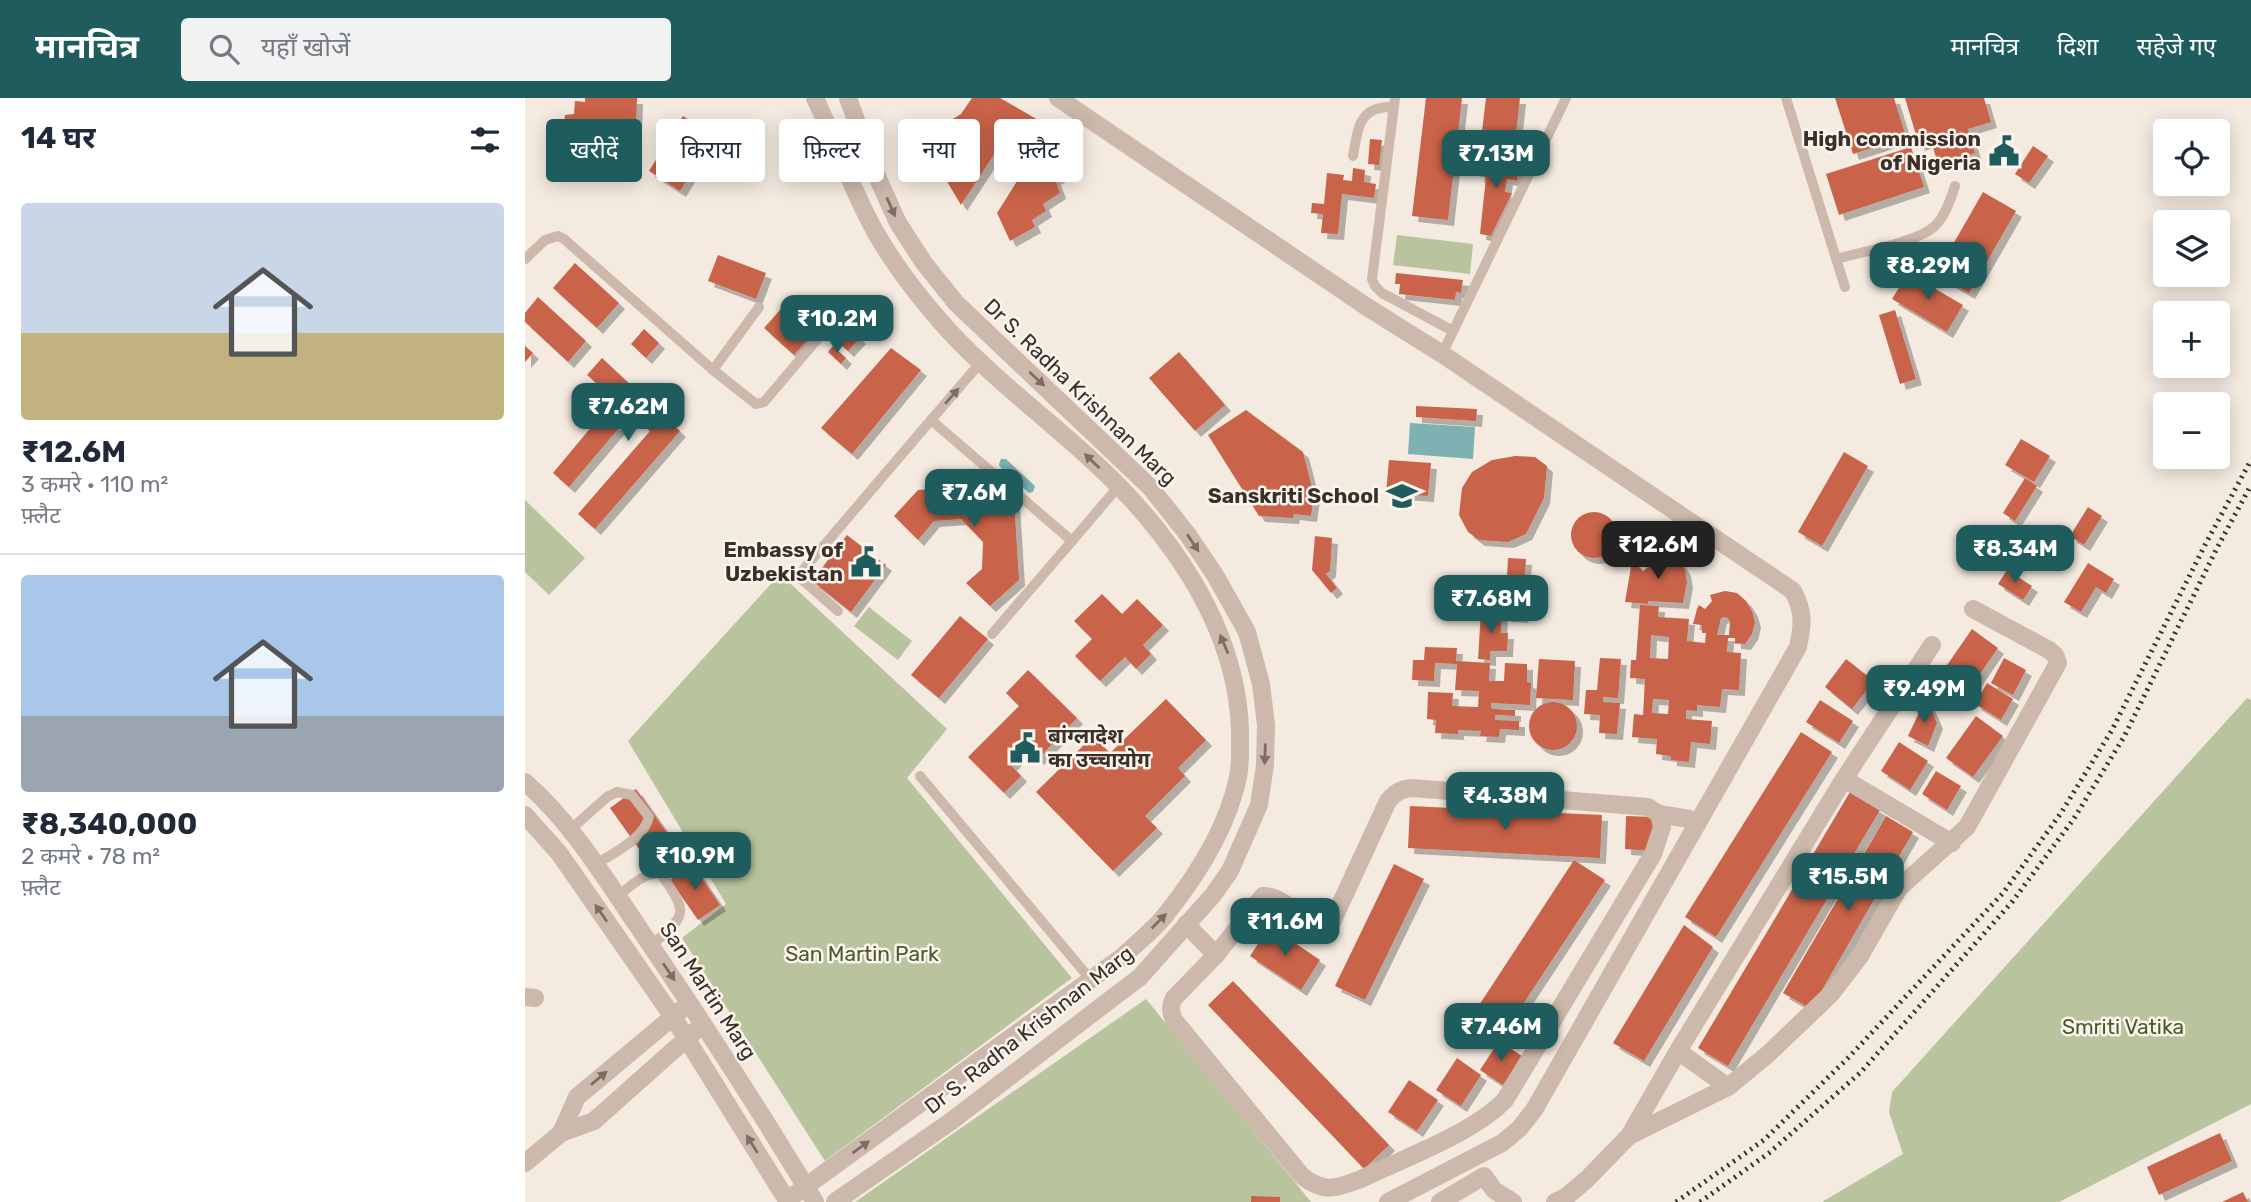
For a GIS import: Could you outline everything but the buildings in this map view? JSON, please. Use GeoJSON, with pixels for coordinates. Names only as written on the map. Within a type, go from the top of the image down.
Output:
{"type":"FeatureCollection","features":[{"type":"Feature","properties":{"kind":"street","name":"Dr S. Radha Krishnan Marg"},"geometry":{"type":"LineString","coordinates":[[787,1201],[810,1195],[1122,957],[1167,914],[1224,822],[1238,776],[1240,733],[1236,688],[1229,656],[1209,609],[1171,549],[1132,501],[1088,457],[981,362],[949,330],[903,275],[876,233],[815,98]]}},
{"type":"Feature","properties":{"kind":"street","name":"Dr S. Radha Krishnan Marg"},"geometry":{"type":"LineString","coordinates":[[835,1202],[950,1122],[1140,977],[1213,895],[1230,871],[1259,805],[1265,765],[1266,725],[1261,684],[1247,632],[1215,575],[1150,487],[956,303],[925,263],[898,223],[848,98]]}},
{"type":"Feature","properties":{"kind":"street"},"geometry":{"type":"LineString","coordinates":[[1058,98],[1793,591],[1800,606],[1802,625],[1798,647],[1534,1110],[1519,1129],[1501,1143],[1388,1202]]}},
{"type":"Feature","properties":{"kind":"street"},"geometry":{"type":"LineString","coordinates":[[1132,501],[1150,487]]}},
{"type":"Feature","properties":{"kind":"street"},"geometry":{"type":"LineString","coordinates":[[1629,1136],[1728,1087],[1776,1046],[1831,994],[1860,956],[1899,888],[1952,843],[1977,811],[2058,663],[2049,650],[1973,609]]}},
{"type":"Feature","properties":{"kind":"street"},"geometry":{"type":"LineString","coordinates":[[1555,1202],[1586,1180],[1629,1136],[1844,779],[1932,645]]}},
{"type":"Feature","properties":{"kind":"street"},"geometry":{"type":"LineString","coordinates":[[1236,688],[1261,684]]}},
{"type":"Feature","properties":{"kind":"street"},"geometry":{"type":"LineString","coordinates":[[1844,779],[1952,843]]}},
{"type":"Feature","properties":{"kind":"street","name":"San Martin Marg"},"geometry":{"type":"LineString","coordinates":[[525,782],[546,800],[571,828],[691,1003],[810,1195]]}},
{"type":"Feature","properties":{"kind":"street"},"geometry":{"type":"LineString","coordinates":[[1659,814],[1662,827],[1653,854],[1505,1100],[1480,1122],[1344,1186],[1327,1189],[1313,1185],[1302,1175],[1171,1013],[1170,1005],[1174,998],[1216,955],[1263,896],[1273,897],[1318,925],[1329,924],[1388,802],[1395,793],[1403,789],[1648,807],[1659,814],[1689,819],[1696,826]]}},
{"type":"Feature","properties":{"kind":"street","name":"San Martin Marg"},"geometry":{"type":"LineString","coordinates":[[525,815],[559,853],[673,1017],[787,1201]]}},
{"type":"Feature","properties":{"kind":"street"},"geometry":{"type":"LineString","coordinates":[[1186,924],[1216,955]]}},
{"type":"Feature","properties":{"kind":"street"},"geometry":{"type":"LineString","coordinates":[[1122,957],[1140,977]]}},
{"type":"Feature","properties":{"kind":"street"},"geometry":{"type":"LineString","coordinates":[[562,1133],[577,1097],[691,1003]]}},
{"type":"Feature","properties":{"kind":"street"},"geometry":{"type":"LineString","coordinates":[[525,1163],[562,1133],[594,1121],[703,1024]]}},
{"type":"Feature","properties":{"kind":"street"},"geometry":{"type":"LineString","coordinates":[[1678,1051],[1728,1087]]}},
{"type":"Feature","properties":{"kind":"street"},"geometry":{"type":"LineString","coordinates":[[1476,1156],[1484,1176],[1494,1190],[1513,1202]]}},
{"type":"Feature","properties":{"kind":"street"},"geometry":{"type":"LineString","coordinates":[[1440,1202],[1484,1176]]}},
{"type":"Feature","properties":{"kind":"lane"},"geometry":{"type":"LineString","coordinates":[[1443,354],[1566,98]]}},
{"type":"Feature","properties":{"kind":"lane"},"geometry":{"type":"LineString","coordinates":[[1786,98],[1845,287]]}},
{"type":"Feature","properties":{"kind":"lane"},"geometry":{"type":"LineString","coordinates":[[1353,156],[1357,135],[1368,113],[1394,102],[1372,279],[1383,293],[1453,331]]}},
{"type":"Feature","properties":{"kind":"lane"},"geometry":{"type":"LineString","coordinates":[[1836,259],[1923,235],[1937,224],[1951,200],[1955,186]]}},
{"type":"Feature","properties":{"kind":"lane"},"geometry":{"type":"LineString","coordinates":[[525,259],[545,240],[558,236],[564,239],[713,370],[752,402],[760,405],[820,336]]}},
{"type":"Feature","properties":{"kind":"lane"},"geometry":{"type":"LineString","coordinates":[[713,370],[758,307]]}},
{"type":"Feature","properties":{"kind":"lane"},"geometry":{"type":"LineString","coordinates":[[838,611],[798,576],[981,362]]}},
{"type":"Feature","properties":{"kind":"lane"},"geometry":{"type":"LineString","coordinates":[[931,420],[1072,541]]}},
{"type":"Feature","properties":{"kind":"lane"},"geometry":{"type":"LineString","coordinates":[[992,634],[1118,487]]}},
{"type":"Feature","properties":{"kind":"lane"},"geometry":{"type":"LineString","coordinates":[[920,776],[1091,980]]}},
{"type":"Feature","properties":{"kind":"lane"},"geometry":{"type":"LineString","coordinates":[[571,828],[607,797],[617,792],[632,794],[649,817],[647,826],[640,834],[595,865]]}},
{"type":"Feature","properties":{"kind":"lane"},"geometry":{"type":"LineString","coordinates":[[617,897],[651,873],[661,874],[680,902],[681,912],[677,923],[651,946]]}},
{"type":"Feature","properties":{"kind":"green space"},"geometry":{"type":"Polygon","coordinates":[[[1397,235],[1473,244],[1470,274],[1393,265],[1397,235]]]}},
{"type":"Feature","properties":{"kind":"green space"},"geometry":{"type":"Polygon","coordinates":[[[525,500],[585,558],[549,595],[525,572],[525,500]]]}},
{"type":"Feature","properties":{"kind":"green space","name":"San Martin Park"},"geometry":{"type":"Polygon","coordinates":[[[780,574],[947,729],[907,778],[1072,978],[825,1161],[682,938],[726,904],[628,741],[780,574]]]}},
{"type":"Feature","properties":{"kind":"green space"},"geometry":{"type":"Polygon","coordinates":[[[869,607],[912,641],[898,660],[854,626],[869,607]]]}},
{"type":"Feature","properties":{"kind":"green space","name":"Smriti Vatika"},"geometry":{"type":"Polygon","coordinates":[[[2247,698],[2251,700],[2251,1104],[2059,1202],[1822,1202],[1903,1154],[1889,1112],[1892,1092],[2247,698]]]}},
{"type":"Feature","properties":{"kind":"green space"},"geometry":{"type":"Polygon","coordinates":[[[1146,999],[1311,1202],[855,1202],[1146,999]]]}},
{"type":"Feature","properties":{"kind":"water"},"geometry":{"type":"Polygon","coordinates":[[[1410,423],[1475,427],[1473,459],[1408,454],[1410,423]]]}},
{"type":"Feature","properties":{"kind":"water"},"geometry":{"type":"Polygon","coordinates":[[[1001,459],[1006,459],[1035,486],[1033,492],[1029,493],[1000,467],[1001,459]]]}},
{"type":"Feature","properties":{"kind":"railway"},"geometry":{"type":"LineString","coordinates":[[1676,1202],[1764,1140],[1848,1058],[2003,893],[2061,813],[2112,730],[2251,460]]}},
{"type":"Feature","properties":{"kind":"railway"},"geometry":{"type":"LineString","coordinates":[[1700,1202],[1769,1153],[1861,1072],[2012,902],[2073,820],[2124,737],[2251,485]]}},
{"type":"Feature","properties":{"kind":"place","name":"High commission of Nigeria"},"geometry":{"type":"Point","coordinates":[2004,151]}},
{"type":"Feature","properties":{"kind":"place","name":"Sanskriti School"},"geometry":{"type":"Point","coordinates":[1402,496]}},
{"type":"Feature","properties":{"kind":"place","name":"Embassy of Uzbekistan"},"geometry":{"type":"Point","coordinates":[866,562]}},
{"type":"Feature","properties":{"kind":"place","name":"बांग्लादेश का उच्चायोग"},"geometry":{"type":"Point","coordinates":[1025,748]}}]}
